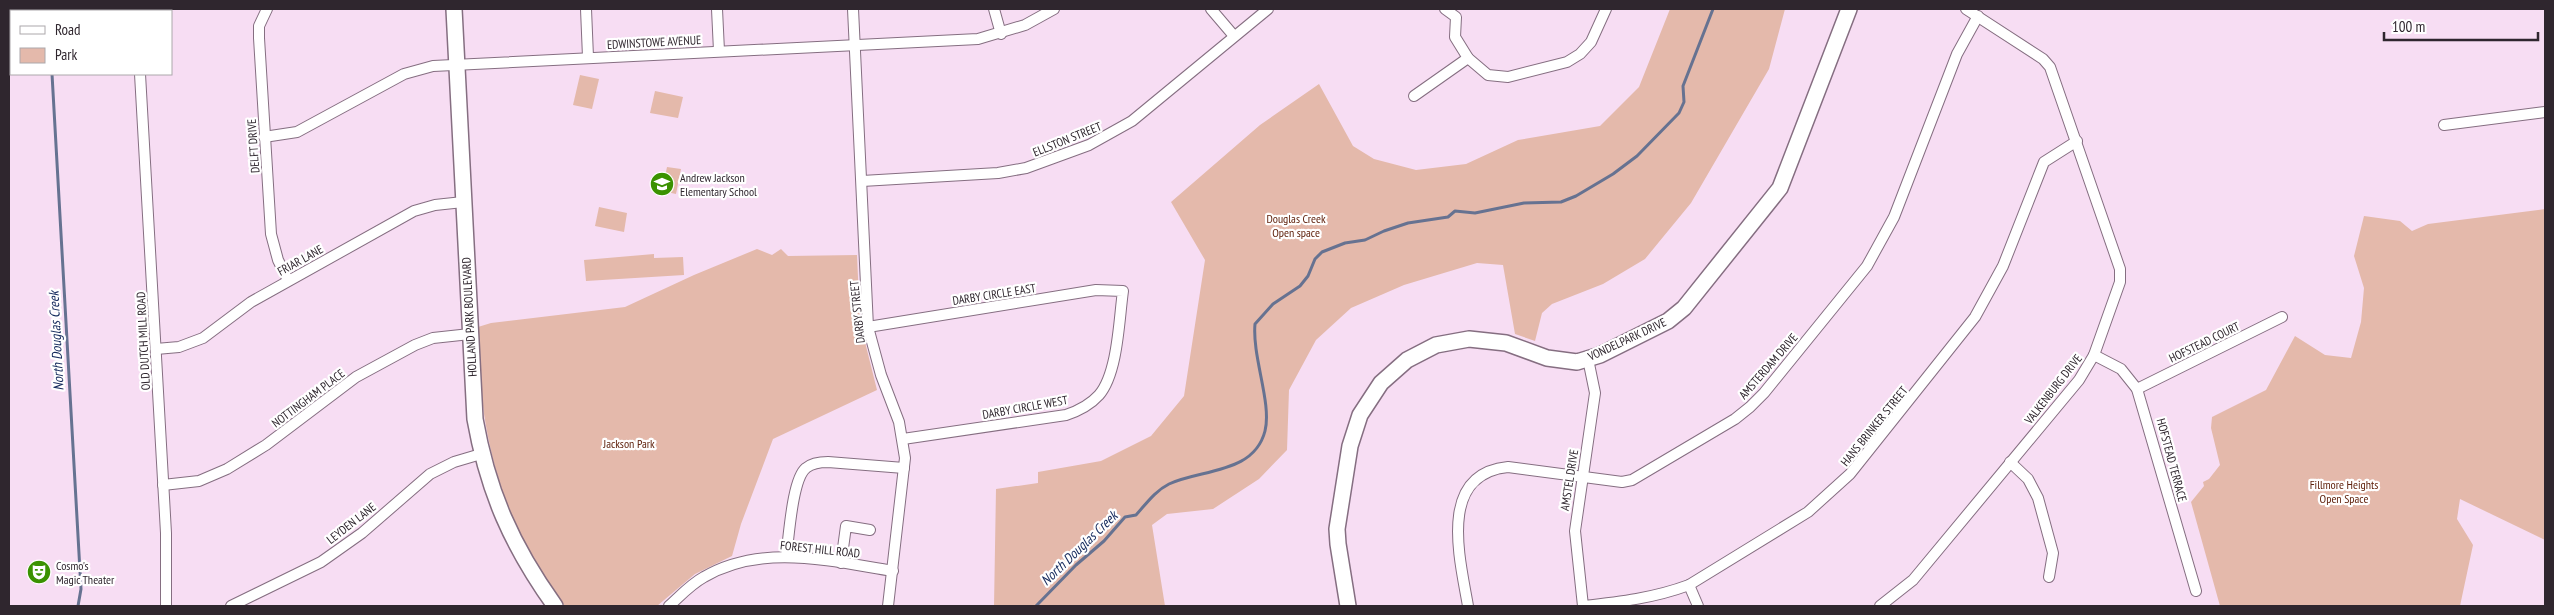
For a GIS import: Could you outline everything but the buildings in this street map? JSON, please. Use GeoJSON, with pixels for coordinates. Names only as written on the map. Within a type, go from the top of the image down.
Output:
{"type":"FeatureCollection","features":[{"type":"Feature","properties":{"kind":"street","name":"DELFT DRIVE"},"geometry":{"type":"LineString","coordinates":[[267,9],[259,26],[271,234],[278,260],[288,280]]}},
{"type":"Feature","properties":{"kind":"street","name":"HOLLAND PARK BOULEVARD"},"geometry":{"type":"LineString","coordinates":[[454,9],[462,202],[475,419],[481,454],[502,518],[532,574],[555,606]]}},
{"type":"Feature","properties":{"kind":"street"},"geometry":{"type":"LineString","coordinates":[[586,9],[588,58]]}},
{"type":"Feature","properties":{"kind":"street"},"geometry":{"type":"LineString","coordinates":[[717,9],[719,51]]}},
{"type":"Feature","properties":{"kind":"street","name":"DARBY STREET"},"geometry":{"type":"LineString","coordinates":[[853,9],[868,327],[903,439],[904,468],[888,606]]}},
{"type":"Feature","properties":{"kind":"street"},"geometry":{"type":"LineString","coordinates":[[994,9],[1001,34]]}},
{"type":"Feature","properties":{"kind":"street","name":"EDWINSTOWE AVENUE"},"geometry":{"type":"LineString","coordinates":[[264,137],[297,132],[404,74],[418,69],[456,65],[978,39],[1001,34],[1025,25],[1054,9]]}},
{"type":"Feature","properties":{"kind":"street"},"geometry":{"type":"LineString","coordinates":[[1211,9],[1234,36]]}},
{"type":"Feature","properties":{"kind":"street","name":"ELLSTON STREET"},"geometry":{"type":"LineString","coordinates":[[862,181],[998,173],[1026,168],[1061,157],[1105,137],[1132,121],[1268,9]]}},
{"type":"Feature","properties":{"kind":"street"},"geometry":{"type":"LineString","coordinates":[[1445,9],[1459,13],[1455,37],[1468,58],[1480,70],[1497,78],[1567,62],[1580,54],[1590,42],[1606,9]]}},
{"type":"Feature","properties":{"kind":"street","name":"VONDELPARK DRIVE"},"geometry":{"type":"LineString","coordinates":[[1348,606],[1338,544],[1338,529],[1350,446],[1360,415],[1370,398],[1392,371],[1419,352],[1436,345],[1469,339],[1506,343],[1564,362],[1588,359],[1676,315],[1780,188],[1849,9]]}},
{"type":"Feature","properties":{"kind":"street","name":"VALKENBURG DRIVE"},"geometry":{"type":"LineString","coordinates":[[1880,606],[1912,580],[2079,380],[2094,356],[2117,292],[2120,269],[2050,67],[2043,59],[1966,9]]}},
{"type":"Feature","properties":{"kind":"street","name":"AMSTERDAM DRIVE"},"geometry":{"type":"LineString","coordinates":[[1468,606],[1457,534],[1462,503],[1476,478],[1496,468],[1508,467],[1622,482],[1642,476],[1735,419],[1764,393],[1877,252],[1894,216],[1957,54],[1978,16]]}},
{"type":"Feature","properties":{"kind":"street"},"geometry":{"type":"LineString","coordinates":[[1414,96],[1468,58]]}},
{"type":"Feature","properties":{"kind":"street","name":"OLD DUTCH MILL ROAD"},"geometry":{"type":"LineString","coordinates":[[140,75],[166,533],[166,606]]}},
{"type":"Feature","properties":{"kind":"street"},"geometry":{"type":"LineString","coordinates":[[2444,125],[2545,112]]}},
{"type":"Feature","properties":{"kind":"street","name":"HANS BRINKER STREET"},"geometry":{"type":"LineString","coordinates":[[1583,606],[1641,599],[1668,593],[1689,585],[1808,512],[1850,474],[1975,317],[2003,266],[2044,162],[2077,141]]}},
{"type":"Feature","properties":{"kind":"street","name":"FRIAR LANE"},"geometry":{"type":"LineString","coordinates":[[156,349],[179,347],[197,341],[238,310],[288,280],[414,211],[435,205],[462,202]]}},
{"type":"Feature","properties":{"kind":"street","name":"DARBY CIRCLE EAST"},"geometry":{"type":"LineString","coordinates":[[868,327],[1096,290],[1123,291]]}},
{"type":"Feature","properties":{"kind":"street","name":"DARBY CIRCLE WEST"},"geometry":{"type":"LineString","coordinates":[[903,439],[1066,415],[1088,404],[1099,395],[1107,381],[1114,352],[1123,291]]}},
{"type":"Feature","properties":{"kind":"street","name":"HOFSTEAD COURT"},"geometry":{"type":"LineString","coordinates":[[2137,389],[2282,317]]}},
{"type":"Feature","properties":{"kind":"street","name":"NOTTINGHAM PLACE"},"geometry":{"type":"LineString","coordinates":[[163,485],[199,481],[228,469],[266,445],[356,377],[414,345],[433,338],[470,334]]}},
{"type":"Feature","properties":{"kind":"street","name":"HOFSTEAD TERRACE"},"geometry":{"type":"LineString","coordinates":[[2094,356],[2121,369],[2137,389],[2196,592]]}},
{"type":"Feature","properties":{"kind":"street","name":"AMSTEL DRIVE"},"geometry":{"type":"LineString","coordinates":[[1583,606],[1574,531],[1595,393],[1588,359]]}},
{"type":"Feature","properties":{"kind":"street","name":"LEYDEN LANE"},"geometry":{"type":"LineString","coordinates":[[231,606],[321,562],[362,533],[430,474],[454,462],[481,454]]}},
{"type":"Feature","properties":{"kind":"street"},"geometry":{"type":"LineString","coordinates":[[786,556],[798,480],[806,468],[818,462],[828,462],[904,468]]}},
{"type":"Feature","properties":{"kind":"street"},"geometry":{"type":"LineString","coordinates":[[2010,462],[2028,479],[2038,498],[2053,553],[2049,577]]}},
{"type":"Feature","properties":{"kind":"street"},"geometry":{"type":"LineString","coordinates":[[841,563],[846,526],[870,530]]}},
{"type":"Feature","properties":{"kind":"street","name":"FOREST HILL ROAD"},"geometry":{"type":"LineString","coordinates":[[669,606],[703,578],[722,567],[748,559],[786,556],[893,571]]}},
{"type":"Feature","properties":{"kind":"street"},"geometry":{"type":"LineString","coordinates":[[1689,585],[1698,606]]}},
{"type":"Feature","properties":{"kind":"green space","name":"Douglas Creek Open space"},"geometry":{"type":"Polygon","coordinates":[[[1670,9],[1785,9],[1769,69],[1691,203],[1645,259],[1603,284],[1552,304],[1542,313],[1535,341],[1515,334],[1503,265],[1477,263],[1404,285],[1351,308],[1316,340],[1289,390],[1287,450],[1259,479],[1213,509],[1167,514],[1152,525],[1165,606],[994,606],[996,489],[1038,483],[1038,472],[1101,461],[1151,436],[1184,396],[1205,260],[1171,202],[1260,125],[1319,84],[1353,146],[1374,159],[1416,170],[1466,164],[1518,140],[1600,126],[1639,87],[1670,9]]]}},
{"type":"Feature","properties":{"kind":"green space"},"geometry":{"type":"Polygon","coordinates":[[[580,75],[599,79],[592,109],[573,105],[580,75]]]}},
{"type":"Feature","properties":{"kind":"green space"},"geometry":{"type":"Polygon","coordinates":[[[655,91],[683,97],[678,118],[650,113],[655,91]]]}},
{"type":"Feature","properties":{"kind":"green space"},"geometry":{"type":"Polygon","coordinates":[[[667,167],[681,169],[676,194],[662,191],[667,167]]]}},
{"type":"Feature","properties":{"kind":"green space"},"geometry":{"type":"Polygon","coordinates":[[[599,207],[627,213],[624,232],[595,226],[599,207]]]}},
{"type":"Feature","properties":{"kind":"green space","name":"Fillmore Heights Open Space"},"geometry":{"type":"Polygon","coordinates":[[[2545,209],[2545,540],[2460,499],[2457,519],[2473,545],[2460,606],[2220,606],[2191,502],[2204,486],[2203,482],[2209,479],[2220,465],[2211,428],[2212,417],[2266,390],[2295,336],[2325,355],[2351,358],[2361,322],[2364,288],[2354,256],[2364,216],[2400,221],[2412,231],[2428,224],[2545,209]]]}},
{"type":"Feature","properties":{"kind":"green space","name":"Jackson Park"},"geometry":{"type":"Polygon","coordinates":[[[757,249],[772,255],[781,249],[788,256],[857,255],[860,322],[877,390],[773,439],[741,524],[732,556],[695,574],[657,606],[565,606],[536,566],[524,544],[497,474],[484,414],[478,327],[491,323],[625,307],[694,275],[757,249]]]}},
{"type":"Feature","properties":{"kind":"green space"},"geometry":{"type":"Polygon","coordinates":[[[654,254],[654,258],[683,257],[684,275],[586,281],[584,260],[654,254]]]}},
{"type":"Feature","properties":{"kind":"waterway","name":"North Douglas Creek"},"geometry":{"type":"LineString","coordinates":[[1036,606],[1076,565],[1104,541],[1125,517],[1136,515],[1159,490],[1182,479],[1238,463],[1250,455],[1259,445],[1265,431],[1266,407],[1256,351],[1255,324],[1273,304],[1300,286],[1308,276],[1315,259],[1322,252],[1345,243],[1365,240],[1408,223],[1448,217],[1455,211],[1475,213],[1524,203],[1561,202],[1576,196],[1613,174],[1637,156],[1679,113],[1684,102],[1683,86],[1713,9]]}},
{"type":"Feature","properties":{"kind":"waterway","name":"North Douglas Creek"},"geometry":{"type":"LineString","coordinates":[[52,75],[81,589],[78,606]]}},
{"type":"Feature","properties":{"kind":"place","name":"Andrew Jackson Elementary School"},"geometry":{"type":"Point","coordinates":[662,184]}},
{"type":"Feature","properties":{"kind":"place","name":"Cosmo's Magic Theater"},"geometry":{"type":"Point","coordinates":[39,572]}}]}
